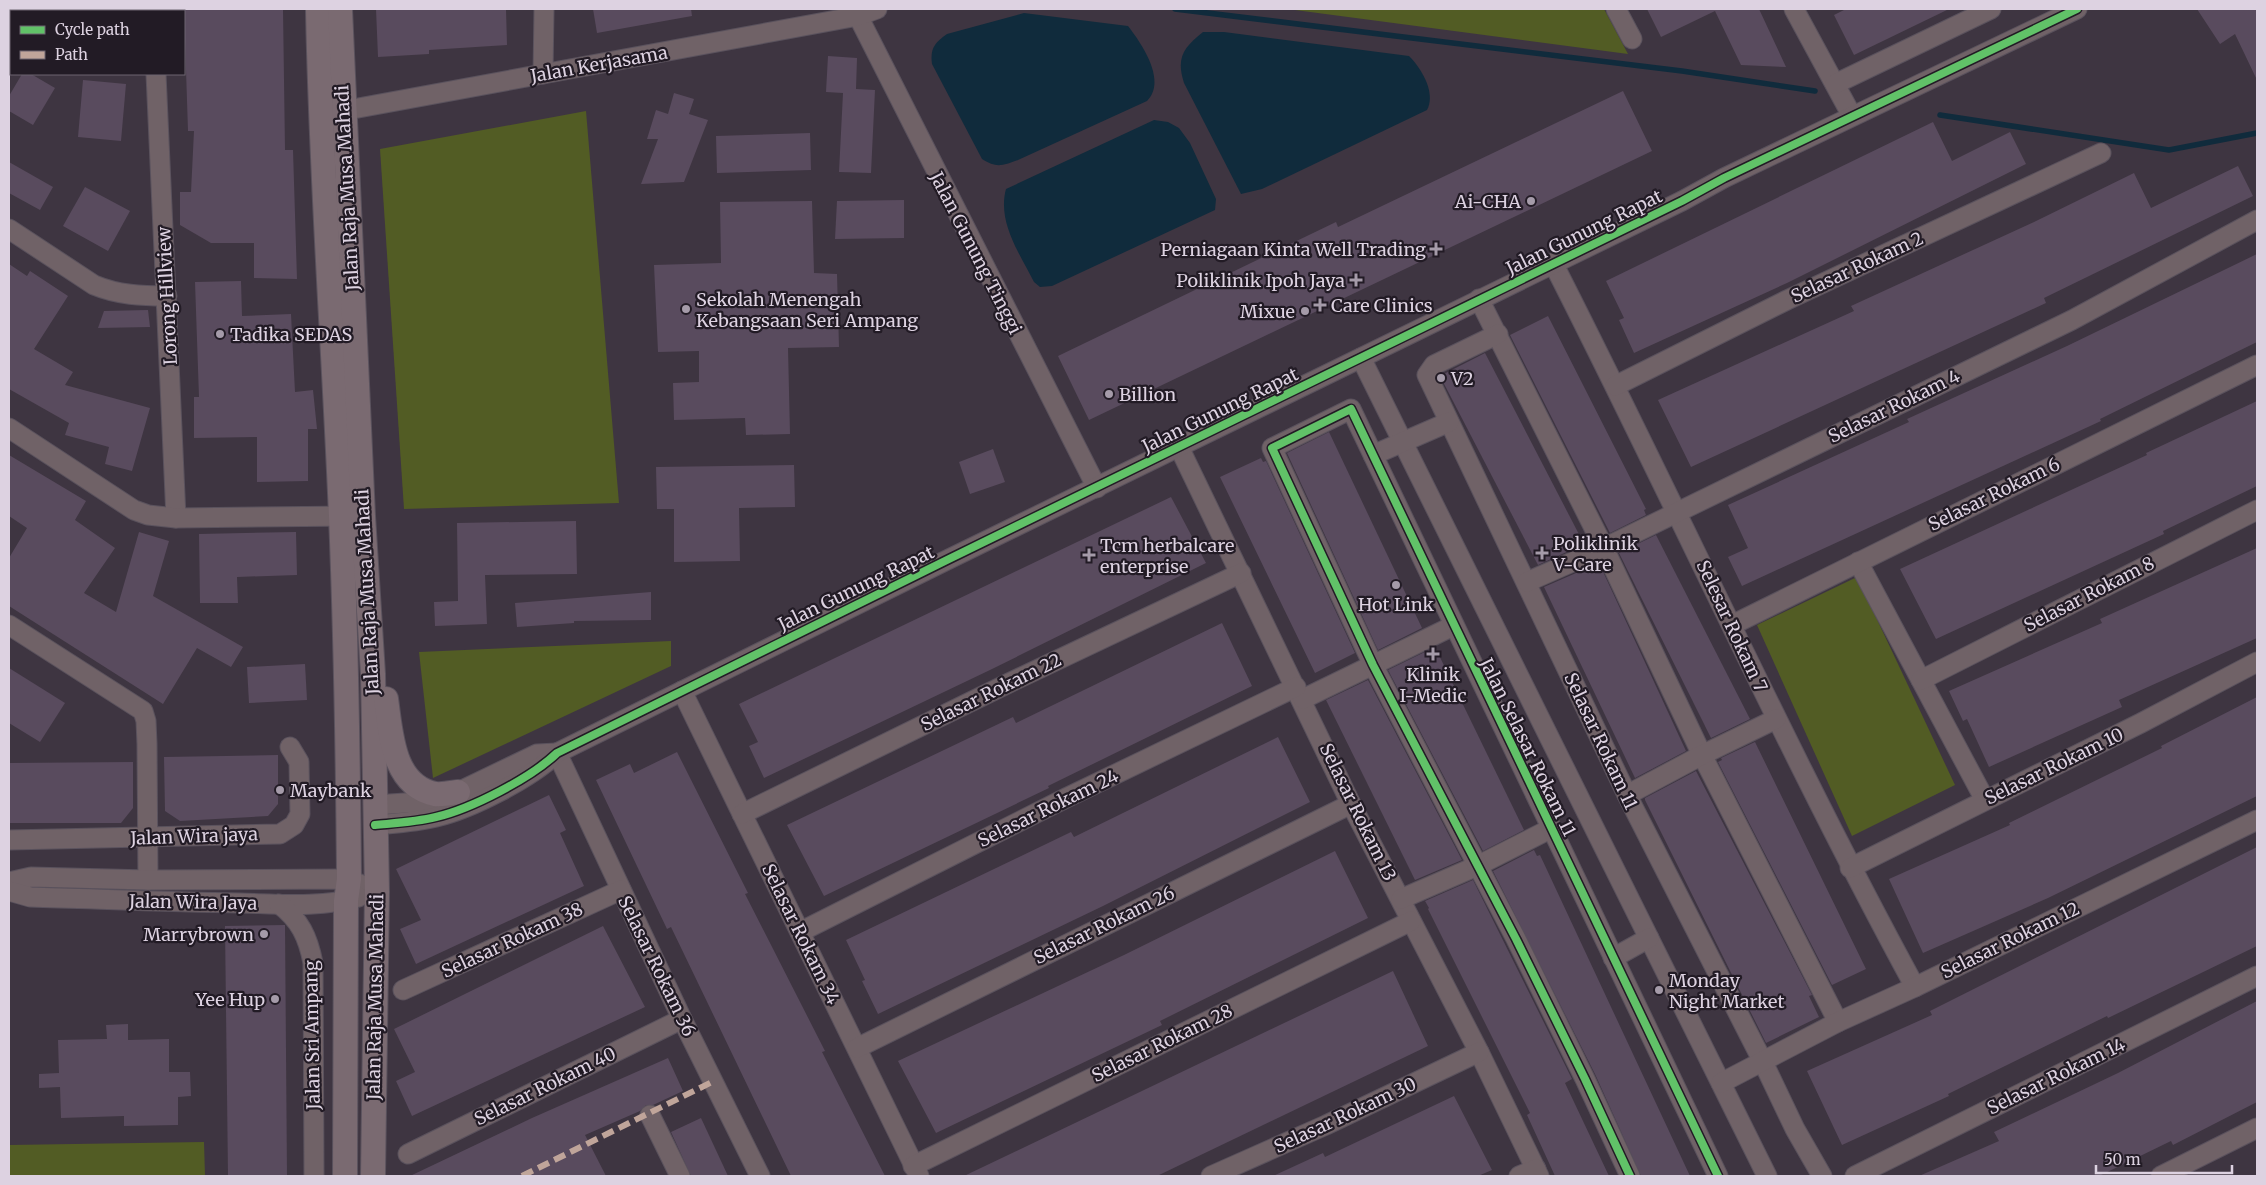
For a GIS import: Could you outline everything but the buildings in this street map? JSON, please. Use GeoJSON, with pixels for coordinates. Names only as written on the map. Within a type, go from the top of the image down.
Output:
{"type":"FeatureCollection","features":[{"type":"Feature","properties":{"kind":"main road","name":"Jalan Raja Musa Mahadi"},"geometry":{"type":"LineString","coordinates":[[318,9],[332,113],[352,516],[345,1176]]}},
{"type":"Feature","properties":{"kind":"main road","name":"Jalan Raja Musa Mahadi"},"geometry":{"type":"LineString","coordinates":[[332,113],[340,9]]}},
{"type":"Feature","properties":{"kind":"main road","name":"Jalan Raja Musa Mahadi"},"geometry":{"type":"LineString","coordinates":[[352,516],[373,674],[371,815],[377,892],[373,1176]]}},
{"type":"Feature","properties":{"kind":"main road"},"geometry":{"type":"LineString","coordinates":[[373,674],[384,685],[392,741],[399,767],[425,791],[437,794],[458,792]]}},
{"type":"Feature","properties":{"kind":"main road"},"geometry":{"type":"LineString","coordinates":[[348,788],[371,815],[348,890]]}},
{"type":"Feature","properties":{"kind":"street"},"geometry":{"type":"LineString","coordinates":[[543,74],[544,9]]}},
{"type":"Feature","properties":{"kind":"street","name":"Jalan Kerjasama"},"geometry":{"type":"LineString","coordinates":[[332,113],[858,16],[877,9]]}},
{"type":"Feature","properties":{"kind":"street"},"geometry":{"type":"LineString","coordinates":[[1616,9],[1632,39]]}},
{"type":"Feature","properties":{"kind":"street"},"geometry":{"type":"LineString","coordinates":[[1794,9],[1852,116]]}},
{"type":"Feature","properties":{"kind":"street"},"geometry":{"type":"LineString","coordinates":[[1835,84],[1991,9]]}},
{"type":"Feature","properties":{"kind":"street","name":"Jalan Gunung Rapat"},"geometry":{"type":"LineString","coordinates":[[371,815],[410,822],[438,817],[474,804],[543,767],[557,753],[682,691],[1852,116],[2077,9]]}},
{"type":"Feature","properties":{"kind":"street","name":"Jalan Gunung Tinggi"},"geometry":{"type":"LineString","coordinates":[[858,16],[1097,488]]}},
{"type":"Feature","properties":{"kind":"street","name":"Lorong Hillview"},"geometry":{"type":"LineString","coordinates":[[156,75],[176,518]]}},
{"type":"Feature","properties":{"kind":"street","name":"Selasar Rokam 2"},"geometry":{"type":"LineString","coordinates":[[1616,386],[1787,300],[2101,153]]}},
{"type":"Feature","properties":{"kind":"street","name":"Selasar Rokam 4"},"geometry":{"type":"LineString","coordinates":[[1527,582],[1604,548],[2072,320],[2257,220]]}},
{"type":"Feature","properties":{"kind":"street"},"geometry":{"type":"LineString","coordinates":[[9,229],[94,285],[105,290],[127,295],[167,296]]}},
{"type":"Feature","properties":{"kind":"street","name":"Selesar Rokam 7"},"geometry":{"type":"LineString","coordinates":[[1553,263],[1677,511],[1776,720],[1850,868],[1915,988]]}},
{"type":"Feature","properties":{"kind":"street"},"geometry":{"type":"LineString","coordinates":[[1479,299],[1604,548],[1702,755],[1838,1022]]}},
{"type":"Feature","properties":{"kind":"street","name":"Selasar Rokam 11"},"geometry":{"type":"LineString","coordinates":[[1498,334],[1434,364],[1427,375],[1527,582],[1627,796],[1763,1062],[1795,1129],[1822,1176]]}},
{"type":"Feature","properties":{"kind":"street"},"geometry":{"type":"LineString","coordinates":[[1362,358],[1768,1176]]}},
{"type":"Feature","properties":{"kind":"street","name":"Selasar Rokam 6"},"geometry":{"type":"LineString","coordinates":[[1732,625],[2257,365]]}},
{"type":"Feature","properties":{"kind":"street","name":"Jalan Selasar Rokam 11"},"geometry":{"type":"LineString","coordinates":[[1373,666],[1272,448],[1351,409],[1550,829],[1718,1176]]}},
{"type":"Feature","properties":{"kind":"street"},"geometry":{"type":"LineString","coordinates":[[1372,455],[1449,422]]}},
{"type":"Feature","properties":{"kind":"street"},"geometry":{"type":"LineString","coordinates":[[9,428],[134,510],[148,515],[176,518],[352,516]]}},
{"type":"Feature","properties":{"kind":"street","name":"Selasar Rokam 13"},"geometry":{"type":"LineString","coordinates":[[1179,447],[1351,804],[1479,1052],[1532,1174]]}},
{"type":"Feature","properties":{"kind":"street","name":"Selasar Rokam 8"},"geometry":{"type":"LineString","coordinates":[[1921,680],[2257,510]]}},
{"type":"Feature","properties":{"kind":"street"},"geometry":{"type":"LineString","coordinates":[[1858,562],[1986,800]]}},
{"type":"Feature","properties":{"kind":"street","name":"Selasar Rokam 22"},"geometry":{"type":"LineString","coordinates":[[742,814],[1009,683],[1241,573]]}},
{"type":"Feature","properties":{"kind":"street"},"geometry":{"type":"LineString","coordinates":[[9,625],[143,711],[147,744],[148,880]]}},
{"type":"Feature","properties":{"kind":"street","name":"Selasar Rokam 24"},"geometry":{"type":"LineString","coordinates":[[800,932],[1057,803],[1299,693],[1373,666],[1453,626]]}},
{"type":"Feature","properties":{"kind":"street","name":"Selasar Rokam 10"},"geometry":{"type":"LineString","coordinates":[[1850,868],[2141,723],[2257,662]]}},
{"type":"Feature","properties":{"kind":"street"},"geometry":{"type":"LineString","coordinates":[[1373,666],[1585,1079],[1630,1176]]}},
{"type":"Feature","properties":{"kind":"street","name":"Selasar Rokam 34"},"geometry":{"type":"LineString","coordinates":[[682,691],[916,1171]]}},
{"type":"Feature","properties":{"kind":"street"},"geometry":{"type":"LineString","coordinates":[[1627,796],[1702,755],[1776,720]]}},
{"type":"Feature","properties":{"kind":"street","name":"Jalan Wira jaya"},"geometry":{"type":"LineString","coordinates":[[9,840],[280,834],[294,825],[300,814],[299,762],[290,747]]}},
{"type":"Feature","properties":{"kind":"street","name":"Jalan Gunung Rapat"},"geometry":{"type":"LineString","coordinates":[[371,815],[435,801],[537,754],[557,753]]}},
{"type":"Feature","properties":{"kind":"street","name":"Selasar Rokam 36"},"geometry":{"type":"LineString","coordinates":[[557,753],[682,1019],[760,1176]]}},
{"type":"Feature","properties":{"kind":"street","name":"Selasar Rokam 26"},"geometry":{"type":"LineString","coordinates":[[856,1048],[1351,804]]}},
{"type":"Feature","properties":{"kind":"street","name":"Selasar Rokam 12"},"geometry":{"type":"LineString","coordinates":[[1721,1084],[1838,1022],[1915,988],[2257,820]]}},
{"type":"Feature","properties":{"kind":"street"},"geometry":{"type":"LineString","coordinates":[[1401,899],[1477,866],[1550,829]]}},
{"type":"Feature","properties":{"kind":"street","name":"Jalan Wira Jaya"},"geometry":{"type":"LineString","coordinates":[[9,882],[31,877],[148,880],[377,892]]}},
{"type":"Feature","properties":{"kind":"street","name":"Jalan Wira Jaya"},"geometry":{"type":"LineString","coordinates":[[9,891],[30,897],[279,904],[348,890]]}},
{"type":"Feature","properties":{"kind":"street","name":"Selasar Rokam 38"},"geometry":{"type":"LineString","coordinates":[[403,990],[621,890]]}},
{"type":"Feature","properties":{"kind":"street","name":"Jalan Sri Ampang"},"geometry":{"type":"LineString","coordinates":[[279,904],[294,916],[303,930],[310,944],[313,963],[314,1176]]}},
{"type":"Feature","properties":{"kind":"street","name":"Selasar Rokam 28"},"geometry":{"type":"LineString","coordinates":[[916,1171],[1411,921]]}},
{"type":"Feature","properties":{"kind":"street"},"geometry":{"type":"LineString","coordinates":[[1613,958],[1649,938]]}},
{"type":"Feature","properties":{"kind":"street","name":"Selasar Rokam 14"},"geometry":{"type":"LineString","coordinates":[[1855,1176],[2257,976]]}},
{"type":"Feature","properties":{"kind":"street","name":"Selasar Rokam 40"},"geometry":{"type":"LineString","coordinates":[[408,1154],[682,1019]]}},
{"type":"Feature","properties":{"kind":"street","name":"Selasar Rokam 30"},"geometry":{"type":"LineString","coordinates":[[1210,1176],[1326,1125],[1479,1052]]}},
{"type":"Feature","properties":{"kind":"street"},"geometry":{"type":"LineString","coordinates":[[650,1114],[680,1176]]}},
{"type":"Feature","properties":{"kind":"street"},"geometry":{"type":"LineString","coordinates":[[2161,1176],[2257,1128]]}},
{"type":"Feature","properties":{"kind":"green space"},"geometry":{"type":"Polygon","coordinates":[[[1604,9],[1628,54],[1295,10],[1604,9]]]}},
{"type":"Feature","properties":{"kind":"green space"},"geometry":{"type":"Polygon","coordinates":[[[586,111],[619,503],[404,509],[380,149],[586,111]]]}},
{"type":"Feature","properties":{"kind":"green space"},"geometry":{"type":"Polygon","coordinates":[[[1857,577],[1955,785],[1852,836],[1757,625],[1857,577]]]}},
{"type":"Feature","properties":{"kind":"green space"},"geometry":{"type":"Polygon","coordinates":[[[671,641],[671,666],[433,778],[419,652],[671,641]]]}},
{"type":"Feature","properties":{"kind":"green space"},"geometry":{"type":"Polygon","coordinates":[[[204,1142],[205,1176],[9,1176],[9,1145],[204,1142]]]}},
{"type":"Feature","properties":{"kind":"water"},"geometry":{"type":"Polygon","coordinates":[[[1024,13],[1128,26],[1145,52],[1153,73],[1154,83],[1152,93],[1147,101],[1018,160],[1003,165],[995,165],[982,159],[932,64],[932,50],[936,43],[947,34],[1024,13]]]}},
{"type":"Feature","properties":{"kind":"water"},"geometry":{"type":"Polygon","coordinates":[[[1203,32],[1224,32],[1409,56],[1423,74],[1429,89],[1430,96],[1427,110],[1262,189],[1241,194],[1184,83],[1181,67],[1183,54],[1190,43],[1203,32]]]}},
{"type":"Feature","properties":{"kind":"water"},"geometry":{"type":"Polygon","coordinates":[[[1154,120],[1168,122],[1179,128],[1190,143],[1216,199],[1215,210],[1052,286],[1040,287],[1034,282],[1007,226],[1004,201],[1006,189],[1154,120]]]}},
{"type":"Feature","properties":{"kind":"waterway"},"geometry":{"type":"LineString","coordinates":[[1175,9],[1682,71],[1815,91]]}},
{"type":"Feature","properties":{"kind":"waterway"},"geometry":{"type":"LineString","coordinates":[[1940,115],[2169,150],[2257,133]]}},
{"type":"Feature","properties":{"kind":"marked path"},"geometry":{"type":"LineString","coordinates":[[522,1176],[714,1081]]}},
{"type":"Feature","properties":{"kind":"cycle path"},"geometry":{"type":"LineString","coordinates":[[375,825],[436,817],[483,800],[517,782],[546,763],[557,753],[1682,201],[1724,178],[2077,9]]}},
{"type":"Feature","properties":{"kind":"cycle path"},"geometry":{"type":"LineString","coordinates":[[1630,1176],[1516,939],[1373,665],[1272,448],[1351,409],[1718,1176]]}},
{"type":"Feature","properties":{"kind":"place","name":"Ai-CHA"},"geometry":{"type":"Point","coordinates":[1531,201]}},
{"type":"Feature","properties":{"kind":"place","name":"Perniagaan Kinta Well Trading"},"geometry":{"type":"Point","coordinates":[1436,249]}},
{"type":"Feature","properties":{"kind":"place","name":"Poliklinik Ipoh Jaya"},"geometry":{"type":"Point","coordinates":[1356,280]}},
{"type":"Feature","properties":{"kind":"place","name":"Care Clinics"},"geometry":{"type":"Point","coordinates":[1320,305]}},
{"type":"Feature","properties":{"kind":"place","name":"Sekolah Menengah Kebangsaan Seri Ampang"},"geometry":{"type":"Point","coordinates":[686,309]}},
{"type":"Feature","properties":{"kind":"place","name":"Mixue"},"geometry":{"type":"Point","coordinates":[1305,311]}},
{"type":"Feature","properties":{"kind":"place","name":"Tadika SEDAS"},"geometry":{"type":"Point","coordinates":[220,334]}},
{"type":"Feature","properties":{"kind":"place","name":"V2"},"geometry":{"type":"Point","coordinates":[1441,378]}},
{"type":"Feature","properties":{"kind":"place","name":"Billion"},"geometry":{"type":"Point","coordinates":[1109,394]}},
{"type":"Feature","properties":{"kind":"place","name":"Poliklinik V-Care"},"geometry":{"type":"Point","coordinates":[1542,553]}},
{"type":"Feature","properties":{"kind":"place","name":"Tcm herbalcare enterprise"},"geometry":{"type":"Point","coordinates":[1089,555]}},
{"type":"Feature","properties":{"kind":"place","name":"Hot Link"},"geometry":{"type":"Point","coordinates":[1396,585]}},
{"type":"Feature","properties":{"kind":"place","name":"Klinik I-Medic"},"geometry":{"type":"Point","coordinates":[1433,654]}},
{"type":"Feature","properties":{"kind":"place","name":"Maybank"},"geometry":{"type":"Point","coordinates":[280,790]}},
{"type":"Feature","properties":{"kind":"place","name":"Marrybrown"},"geometry":{"type":"Point","coordinates":[264,934]}},
{"type":"Feature","properties":{"kind":"place","name":"Monday Night Market"},"geometry":{"type":"Point","coordinates":[1659,990]}},
{"type":"Feature","properties":{"kind":"place","name":"Yee Hup"},"geometry":{"type":"Point","coordinates":[275,999]}}]}
